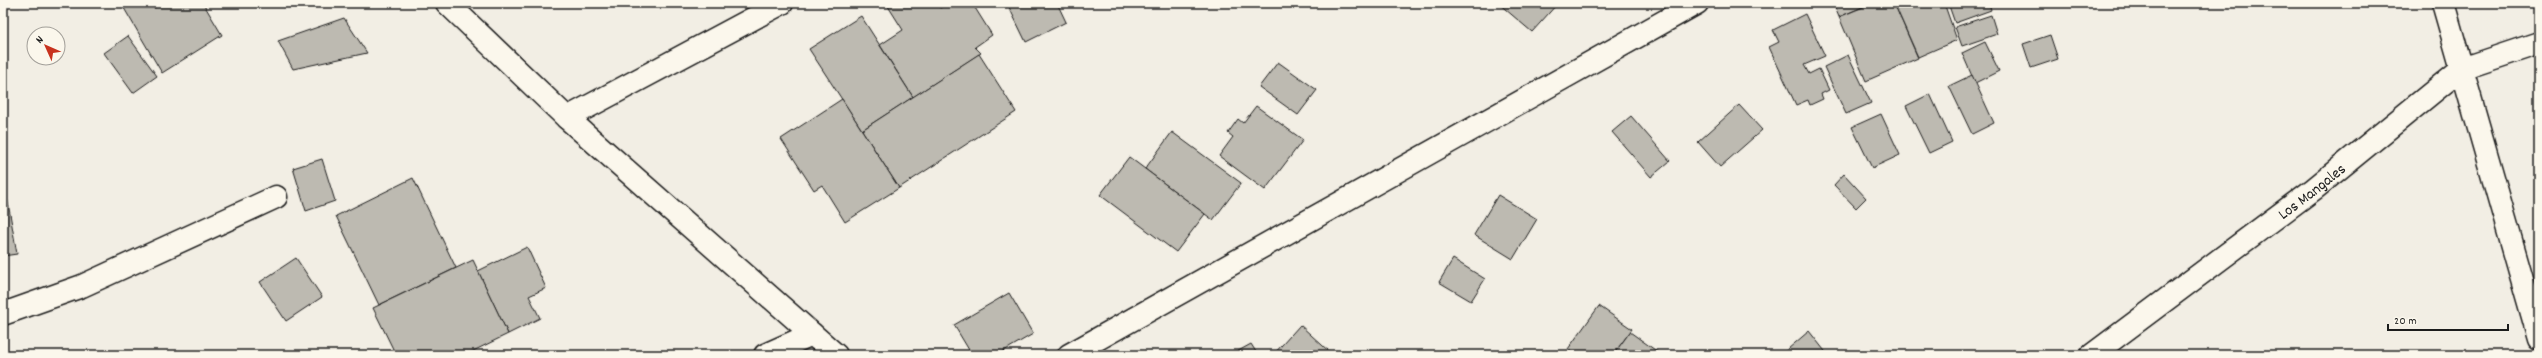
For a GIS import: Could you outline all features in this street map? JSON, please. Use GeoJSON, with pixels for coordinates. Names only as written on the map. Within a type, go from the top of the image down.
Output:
{"type":"FeatureCollection","features":[{"type":"Feature","properties":{"kind":"street"},"geometry":{"type":"LineString","coordinates":[[446,3],[567,118],[836,355]]}},
{"type":"Feature","properties":{"kind":"street"},"geometry":{"type":"LineString","coordinates":[[567,118],[782,3]]}},
{"type":"Feature","properties":{"kind":"street"},"geometry":{"type":"LineString","coordinates":[[1070,355],[1697,3]]}},
{"type":"Feature","properties":{"kind":"street"},"geometry":{"type":"LineString","coordinates":[[2443,3],[2539,338]]}},
{"type":"Feature","properties":{"kind":"street","name":"Los Mangales"},"geometry":{"type":"LineString","coordinates":[[2092,355],[2314,189],[2461,69],[2539,43]]}},
{"type":"Feature","properties":{"kind":"street"},"geometry":{"type":"LineString","coordinates":[[3,314],[82,286],[276,197]]}},
{"type":"Feature","properties":{"kind":"street"},"geometry":{"type":"LineString","coordinates":[[765,355],[812,334]]}},
{"type":"Feature","properties":{"kind":"building"},"geometry":{"type":"Polygon","coordinates":[[[121,3],[151,3],[153,8],[167,3],[203,3],[222,35],[162,73],[121,3]]]}},
{"type":"Feature","properties":{"kind":"building"},"geometry":{"type":"Polygon","coordinates":[[[886,3],[935,3],[940,8],[948,3],[972,3],[992,35],[975,47],[981,53],[913,97],[880,45],[903,30],[886,3]]]}},
{"type":"Feature","properties":{"kind":"building"},"geometry":{"type":"Polygon","coordinates":[[[1007,3],[1057,3],[1066,22],[1026,42],[1007,3]]]}},
{"type":"Feature","properties":{"kind":"building"},"geometry":{"type":"Polygon","coordinates":[[[1498,3],[1558,3],[1532,32],[1498,3]]]}},
{"type":"Feature","properties":{"kind":"building"},"geometry":{"type":"Polygon","coordinates":[[[1833,3],[1866,3],[1867,5],[1839,17],[1833,3]]]}},
{"type":"Feature","properties":{"kind":"building"},"geometry":{"type":"Polygon","coordinates":[[[1873,3],[1894,3],[1918,58],[1866,81],[1839,17],[1873,3]]]}},
{"type":"Feature","properties":{"kind":"building"},"geometry":{"type":"Polygon","coordinates":[[[1894,3],[1944,3],[1957,40],[1918,57],[1894,3]]]}},
{"type":"Feature","properties":{"kind":"building"},"geometry":{"type":"Polygon","coordinates":[[[1948,3],[1989,3],[1991,10],[1955,23],[1948,3]]]}},
{"type":"Feature","properties":{"kind":"building"},"geometry":{"type":"Polygon","coordinates":[[[1805,14],[1825,56],[1804,65],[1809,74],[1819,69],[1829,90],[1821,94],[1823,99],[1810,105],[1808,100],[1796,105],[1769,47],[1779,42],[1773,30],[1805,14]]]}},
{"type":"Feature","properties":{"kind":"building"},"geometry":{"type":"Polygon","coordinates":[[[1991,15],[1997,34],[1962,46],[1955,27],[1991,15]]]}},
{"type":"Feature","properties":{"kind":"building"},"geometry":{"type":"Polygon","coordinates":[[[861,16],[913,97],[862,130],[809,49],[861,16]]]}},
{"type":"Feature","properties":{"kind":"building"},"geometry":{"type":"Polygon","coordinates":[[[344,18],[367,53],[293,69],[278,41],[344,18]]]}},
{"type":"Feature","properties":{"kind":"building"},"geometry":{"type":"Polygon","coordinates":[[[2050,35],[2058,59],[2031,68],[2023,44],[2050,35]]]}},
{"type":"Feature","properties":{"kind":"building"},"geometry":{"type":"Polygon","coordinates":[[[128,36],[157,76],[133,93],[104,53],[128,36]]]}},
{"type":"Feature","properties":{"kind":"building"},"geometry":{"type":"Polygon","coordinates":[[[1985,42],[1999,71],[1975,83],[1962,53],[1985,42]]]}},
{"type":"Feature","properties":{"kind":"building"},"geometry":{"type":"Polygon","coordinates":[[[979,54],[1016,112],[899,188],[862,130],[979,54]]]}},
{"type":"Feature","properties":{"kind":"building"},"geometry":{"type":"Polygon","coordinates":[[[1848,55],[1871,103],[1846,114],[1824,67],[1848,55]]]}},
{"type":"Feature","properties":{"kind":"building"},"geometry":{"type":"Polygon","coordinates":[[[1278,62],[1317,90],[1298,115],[1259,87],[1278,62]]]}},
{"type":"Feature","properties":{"kind":"building"},"geometry":{"type":"Polygon","coordinates":[[[1972,75],[1994,123],[1972,134],[1949,86],[1972,75]]]}},
{"type":"Feature","properties":{"kind":"building"},"geometry":{"type":"Polygon","coordinates":[[[1930,94],[1952,142],[1929,153],[1906,106],[1930,94]]]}},
{"type":"Feature","properties":{"kind":"building"},"geometry":{"type":"Polygon","coordinates":[[[842,99],[899,188],[845,222],[822,185],[814,190],[781,139],[842,99]]]}},
{"type":"Feature","properties":{"kind":"building"},"geometry":{"type":"Polygon","coordinates":[[[1739,105],[1762,130],[1720,167],[1698,142],[1739,105]]]}},
{"type":"Feature","properties":{"kind":"building"},"geometry":{"type":"Polygon","coordinates":[[[1256,106],[1303,140],[1265,190],[1219,156],[1233,137],[1228,133],[1238,119],[1243,123],[1256,106]]]}},
{"type":"Feature","properties":{"kind":"building"},"geometry":{"type":"Polygon","coordinates":[[[1881,114],[1900,155],[1872,168],[1852,127],[1881,114]]]}},
{"type":"Feature","properties":{"kind":"building"},"geometry":{"type":"Polygon","coordinates":[[[1631,116],[1670,161],[1651,177],[1612,132],[1631,116]]]}},
{"type":"Feature","properties":{"kind":"building"},"geometry":{"type":"Polygon","coordinates":[[[1172,132],[1241,183],[1213,220],[1145,169],[1172,132]]]}},
{"type":"Feature","properties":{"kind":"building"},"geometry":{"type":"Polygon","coordinates":[[[1129,157],[1205,214],[1176,252],[1100,195],[1129,157]]]}},
{"type":"Feature","properties":{"kind":"building"},"geometry":{"type":"Polygon","coordinates":[[[322,159],[335,201],[306,211],[293,168],[322,159]]]}},
{"type":"Feature","properties":{"kind":"building"},"geometry":{"type":"Polygon","coordinates":[[[1844,174],[1866,198],[1856,208],[1834,185],[1844,174]]]}},
{"type":"Feature","properties":{"kind":"building"},"geometry":{"type":"Polygon","coordinates":[[[413,178],[456,268],[379,305],[336,216],[413,178]]]}},
{"type":"Feature","properties":{"kind":"building"},"geometry":{"type":"Polygon","coordinates":[[[1498,195],[1537,219],[1513,259],[1474,235],[1498,195]]]}},
{"type":"Feature","properties":{"kind":"building"},"geometry":{"type":"Polygon","coordinates":[[[7,197],[17,254],[3,256],[3,198],[7,197]]]}},
{"type":"Feature","properties":{"kind":"building"},"geometry":{"type":"Polygon","coordinates":[[[527,247],[546,288],[529,296],[540,318],[508,334],[478,271],[527,247]]]}},
{"type":"Feature","properties":{"kind":"building"},"geometry":{"type":"Polygon","coordinates":[[[296,258],[322,297],[286,321],[260,282],[296,258]]]}},
{"type":"Feature","properties":{"kind":"building"},"geometry":{"type":"Polygon","coordinates":[[[1453,259],[1485,279],[1471,301],[1439,282],[1453,259]]]}},
{"type":"Feature","properties":{"kind":"building"},"geometry":{"type":"Polygon","coordinates":[[[473,260],[508,334],[465,355],[396,355],[373,308],[473,260]]]}},
{"type":"Feature","properties":{"kind":"building"},"geometry":{"type":"Polygon","coordinates":[[[1009,293],[1033,334],[997,355],[972,355],[954,325],[1009,293]]]}},
{"type":"Feature","properties":{"kind":"building"},"geometry":{"type":"Polygon","coordinates":[[[1599,306],[1632,329],[1613,355],[1576,355],[1568,349],[1599,306]]]}},
{"type":"Feature","properties":{"kind":"building"},"geometry":{"type":"Polygon","coordinates":[[[1300,325],[1333,355],[1273,355],[1300,325]]]}},
{"type":"Feature","properties":{"kind":"building"},"geometry":{"type":"Polygon","coordinates":[[[1809,331],[1828,355],[1781,355],[1809,331]]]}},
{"type":"Feature","properties":{"kind":"building"},"geometry":{"type":"Polygon","coordinates":[[[1630,332],[1662,355],[1613,355],[1630,332]]]}},
{"type":"Feature","properties":{"kind":"building"},"geometry":{"type":"Polygon","coordinates":[[[1251,344],[1258,355],[1231,355],[1251,344]]]}}]}
